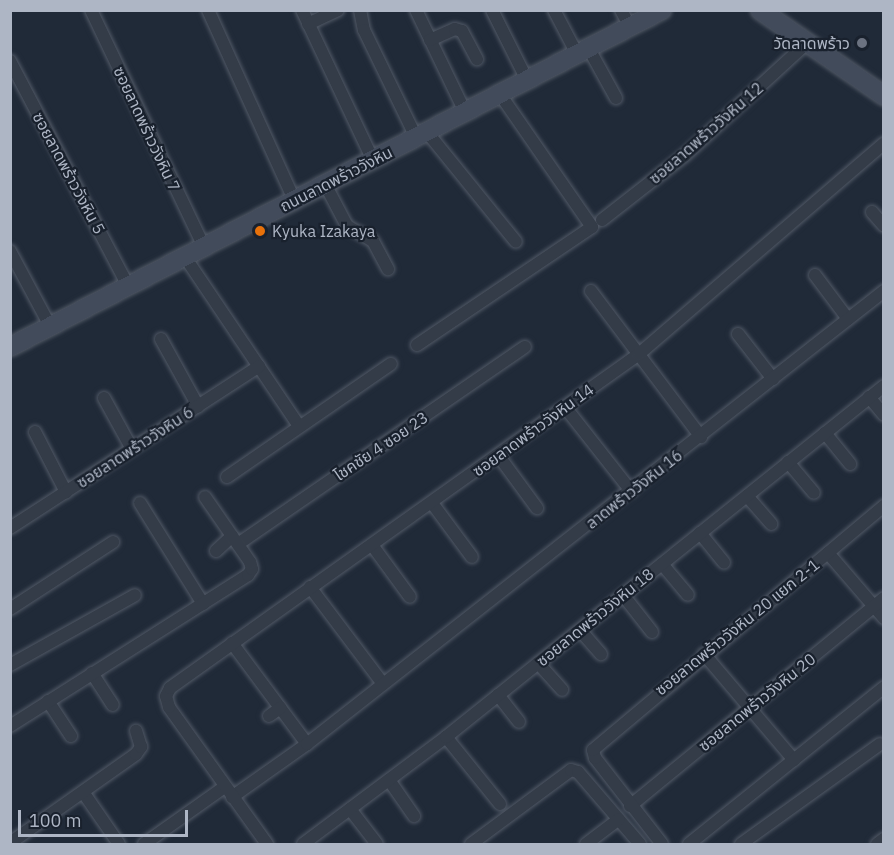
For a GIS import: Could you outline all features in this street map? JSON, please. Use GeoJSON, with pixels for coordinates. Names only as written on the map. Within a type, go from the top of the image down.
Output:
{"type":"FeatureCollection","features":[{"type":"Feature","properties":{"kind":"main road","name":"ถนนลาดพร้าววังหิน"},"geometry":{"type":"LineString","coordinates":[[10,347],[662,10]]}},
{"type":"Feature","properties":{"kind":"main road"},"geometry":{"type":"LineString","coordinates":[[760,10],[884,96]]}},
{"type":"Feature","properties":{"kind":"street","name":"ซอยลาดพร้าววังหิน 7"},"geometry":{"type":"LineString","coordinates":[[91,10],[204,247]]}},
{"type":"Feature","properties":{"kind":"street"},"geometry":{"type":"LineString","coordinates":[[208,10],[294,200]]}},
{"type":"Feature","properties":{"kind":"street"},"geometry":{"type":"LineString","coordinates":[[302,10],[373,160]]}},
{"type":"Feature","properties":{"kind":"street"},"geometry":{"type":"LineString","coordinates":[[308,24],[338,10]]}},
{"type":"Feature","properties":{"kind":"street"},"geometry":{"type":"LineString","coordinates":[[360,10],[364,30],[422,134],[516,242]]}},
{"type":"Feature","properties":{"kind":"street"},"geometry":{"type":"LineString","coordinates":[[416,10],[465,112]]}},
{"type":"Feature","properties":{"kind":"street"},"geometry":{"type":"LineString","coordinates":[[492,10],[527,80]]}},
{"type":"Feature","properties":{"kind":"street"},"geometry":{"type":"LineString","coordinates":[[554,10],[616,98]]}},
{"type":"Feature","properties":{"kind":"street"},"geometry":{"type":"LineString","coordinates":[[621,10],[630,27]]}},
{"type":"Feature","properties":{"kind":"street"},"geometry":{"type":"LineString","coordinates":[[430,40],[455,28],[462,30],[477,59]]}},
{"type":"Feature","properties":{"kind":"street","name":"ซอยลาดพร้าววังหิน 12"},"geometry":{"type":"LineString","coordinates":[[417,345],[597,224],[685,155],[807,43]]}},
{"type":"Feature","properties":{"kind":"street","name":"ซอยลาดพร้าววังหิน 5"},"geometry":{"type":"LineString","coordinates":[[10,61],[128,286]]}},
{"type":"Feature","properties":{"kind":"street"},"geometry":{"type":"LineString","coordinates":[[500,94],[597,224]]}},
{"type":"Feature","properties":{"kind":"street","name":"ซอยลาดพร้าววังหิน 14"},"geometry":{"type":"LineString","coordinates":[[228,792],[169,707],[166,696],[170,688],[639,354],[884,143]]}},
{"type":"Feature","properties":{"kind":"street"},"geometry":{"type":"LineString","coordinates":[[325,184],[347,226],[373,241],[388,269]]}},
{"type":"Feature","properties":{"kind":"street"},"geometry":{"type":"LineString","coordinates":[[872,212],[884,226]]}},
{"type":"Feature","properties":{"kind":"street"},"geometry":{"type":"LineString","coordinates":[[10,251],[50,326]]}},
{"type":"Feature","properties":{"kind":"street"},"geometry":{"type":"LineString","coordinates":[[185,257],[299,426]]}},
{"type":"Feature","properties":{"kind":"street"},"geometry":{"type":"LineString","coordinates":[[815,275],[848,319]]}},
{"type":"Feature","properties":{"kind":"street"},"geometry":{"type":"LineString","coordinates":[[591,291],[700,437]]}},
{"type":"Feature","properties":{"kind":"street","name":"ลาดพร้าววังหิน 16"},"geometry":{"type":"LineString","coordinates":[[144,844],[307,744],[884,291]]}},
{"type":"Feature","properties":{"kind":"street"},"geometry":{"type":"LineString","coordinates":[[738,334],[773,379]]}},
{"type":"Feature","properties":{"kind":"street"},"geometry":{"type":"LineString","coordinates":[[161,339],[198,406]]}},
{"type":"Feature","properties":{"kind":"street","name":"โชคชัย 4 ซอย 23"},"geometry":{"type":"LineString","coordinates":[[216,551],[525,347]]}},
{"type":"Feature","properties":{"kind":"street"},"geometry":{"type":"LineString","coordinates":[[227,477],[391,364]]}},
{"type":"Feature","properties":{"kind":"street","name":"ซอยลาดพร้าววังหิน 6"},"geometry":{"type":"LineString","coordinates":[[10,528],[259,366]]}},
{"type":"Feature","properties":{"kind":"street","name":"ซอยลาดพร้าววังหิน 18"},"geometry":{"type":"LineString","coordinates":[[303,844],[446,737],[884,386]]}},
{"type":"Feature","properties":{"kind":"street"},"geometry":{"type":"LineString","coordinates":[[869,397],[884,416]]}},
{"type":"Feature","properties":{"kind":"street"},"geometry":{"type":"LineString","coordinates":[[104,398],[132,449]]}},
{"type":"Feature","properties":{"kind":"street"},"geometry":{"type":"LineString","coordinates":[[565,407],[631,491]]}},
{"type":"Feature","properties":{"kind":"street"},"geometry":{"type":"LineString","coordinates":[[34,432],[66,492]]}},
{"type":"Feature","properties":{"kind":"street"},"geometry":{"type":"LineString","coordinates":[[825,433],[850,464]]}},
{"type":"Feature","properties":{"kind":"street"},"geometry":{"type":"LineString","coordinates":[[498,455],[537,508]]}},
{"type":"Feature","properties":{"kind":"street"},"geometry":{"type":"LineString","coordinates":[[788,462],[813,493]]}},
{"type":"Feature","properties":{"kind":"street"},"geometry":{"type":"LineString","coordinates":[[747,496],[771,524]]}},
{"type":"Feature","properties":{"kind":"street"},"geometry":{"type":"LineString","coordinates":[[10,726],[92,672],[203,604],[252,569],[205,497]]}},
{"type":"Feature","properties":{"kind":"street"},"geometry":{"type":"LineString","coordinates":[[140,503],[203,604]]}},
{"type":"Feature","properties":{"kind":"street"},"geometry":{"type":"LineString","coordinates":[[432,503],[472,557]]}},
{"type":"Feature","properties":{"kind":"street","name":"ซอยลาดพร้าววังหิน 20 แยก 2-1"},"geometry":{"type":"LineString","coordinates":[[630,806],[593,750],[704,654],[884,506]]}},
{"type":"Feature","properties":{"kind":"street"},"geometry":{"type":"LineString","coordinates":[[699,533],[723,563]]}},
{"type":"Feature","properties":{"kind":"street"},"geometry":{"type":"LineString","coordinates":[[10,609],[113,542]]}},
{"type":"Feature","properties":{"kind":"street"},"geometry":{"type":"LineString","coordinates":[[372,545],[410,597]]}},
{"type":"Feature","properties":{"kind":"street"},"geometry":{"type":"LineString","coordinates":[[828,553],[879,602],[884,618]]}},
{"type":"Feature","properties":{"kind":"street"},"geometry":{"type":"LineString","coordinates":[[662,564],[688,595]]}},
{"type":"Feature","properties":{"kind":"street"},"geometry":{"type":"LineString","coordinates":[[310,587],[383,684]]}},
{"type":"Feature","properties":{"kind":"street"},"geometry":{"type":"LineString","coordinates":[[10,665],[135,595]]}},
{"type":"Feature","properties":{"kind":"street"},"geometry":{"type":"LineString","coordinates":[[623,595],[652,632]]}},
{"type":"Feature","properties":{"kind":"street","name":"ซอยลาดพร้าววังหิน 20"},"geometry":{"type":"LineString","coordinates":[[630,806],[879,602]]}},
{"type":"Feature","properties":{"kind":"street"},"geometry":{"type":"LineString","coordinates":[[580,630],[601,654]]}},
{"type":"Feature","properties":{"kind":"street"},"geometry":{"type":"LineString","coordinates":[[232,643],[307,744]]}},
{"type":"Feature","properties":{"kind":"street"},"geometry":{"type":"LineString","coordinates":[[704,654],[794,760]]}},
{"type":"Feature","properties":{"kind":"street"},"geometry":{"type":"LineString","coordinates":[[537,663],[562,690]]}},
{"type":"Feature","properties":{"kind":"street"},"geometry":{"type":"LineString","coordinates":[[92,672],[113,705]]}},
{"type":"Feature","properties":{"kind":"street"},"geometry":{"type":"LineString","coordinates":[[689,844],[884,687]]}},
{"type":"Feature","properties":{"kind":"street"},"geometry":{"type":"LineString","coordinates":[[498,695],[519,722]]}},
{"type":"Feature","properties":{"kind":"street"},"geometry":{"type":"LineString","coordinates":[[48,702],[71,736]]}},
{"type":"Feature","properties":{"kind":"street"},"geometry":{"type":"LineString","coordinates":[[269,716],[280,708]]}},
{"type":"Feature","properties":{"kind":"street"},"geometry":{"type":"LineString","coordinates":[[19,841],[136,754],[141,747],[136,731]]}},
{"type":"Feature","properties":{"kind":"street"},"geometry":{"type":"LineString","coordinates":[[446,737],[500,804]]}},
{"type":"Feature","properties":{"kind":"street"},"geometry":{"type":"LineString","coordinates":[[741,844],[880,744]]}},
{"type":"Feature","properties":{"kind":"street"},"geometry":{"type":"LineString","coordinates":[[471,844],[572,770],[578,772],[640,844]]}},
{"type":"Feature","properties":{"kind":"street"},"geometry":{"type":"LineString","coordinates":[[389,780],[414,816]]}},
{"type":"Feature","properties":{"kind":"street"},"geometry":{"type":"LineString","coordinates":[[83,792],[119,844]]}},
{"type":"Feature","properties":{"kind":"street"},"geometry":{"type":"LineString","coordinates":[[228,792],[261,843]]}},
{"type":"Feature","properties":{"kind":"street"},"geometry":{"type":"LineString","coordinates":[[630,806],[662,844]]}},
{"type":"Feature","properties":{"kind":"street"},"geometry":{"type":"LineString","coordinates":[[350,809],[377,844]]}},
{"type":"Feature","properties":{"kind":"street"},"geometry":{"type":"LineString","coordinates":[[586,844],[619,819]]}},
{"type":"Feature","properties":{"kind":"street"},"geometry":{"type":"LineString","coordinates":[[877,844],[884,839]]}},
{"type":"Feature","properties":{"kind":"place","name":"วัดลาดพร้าว"},"geometry":{"type":"Point","coordinates":[862,43]}},
{"type":"Feature","properties":{"kind":"place","name":"Kyuka Izakaya"},"geometry":{"type":"Point","coordinates":[260,231]}}]}
